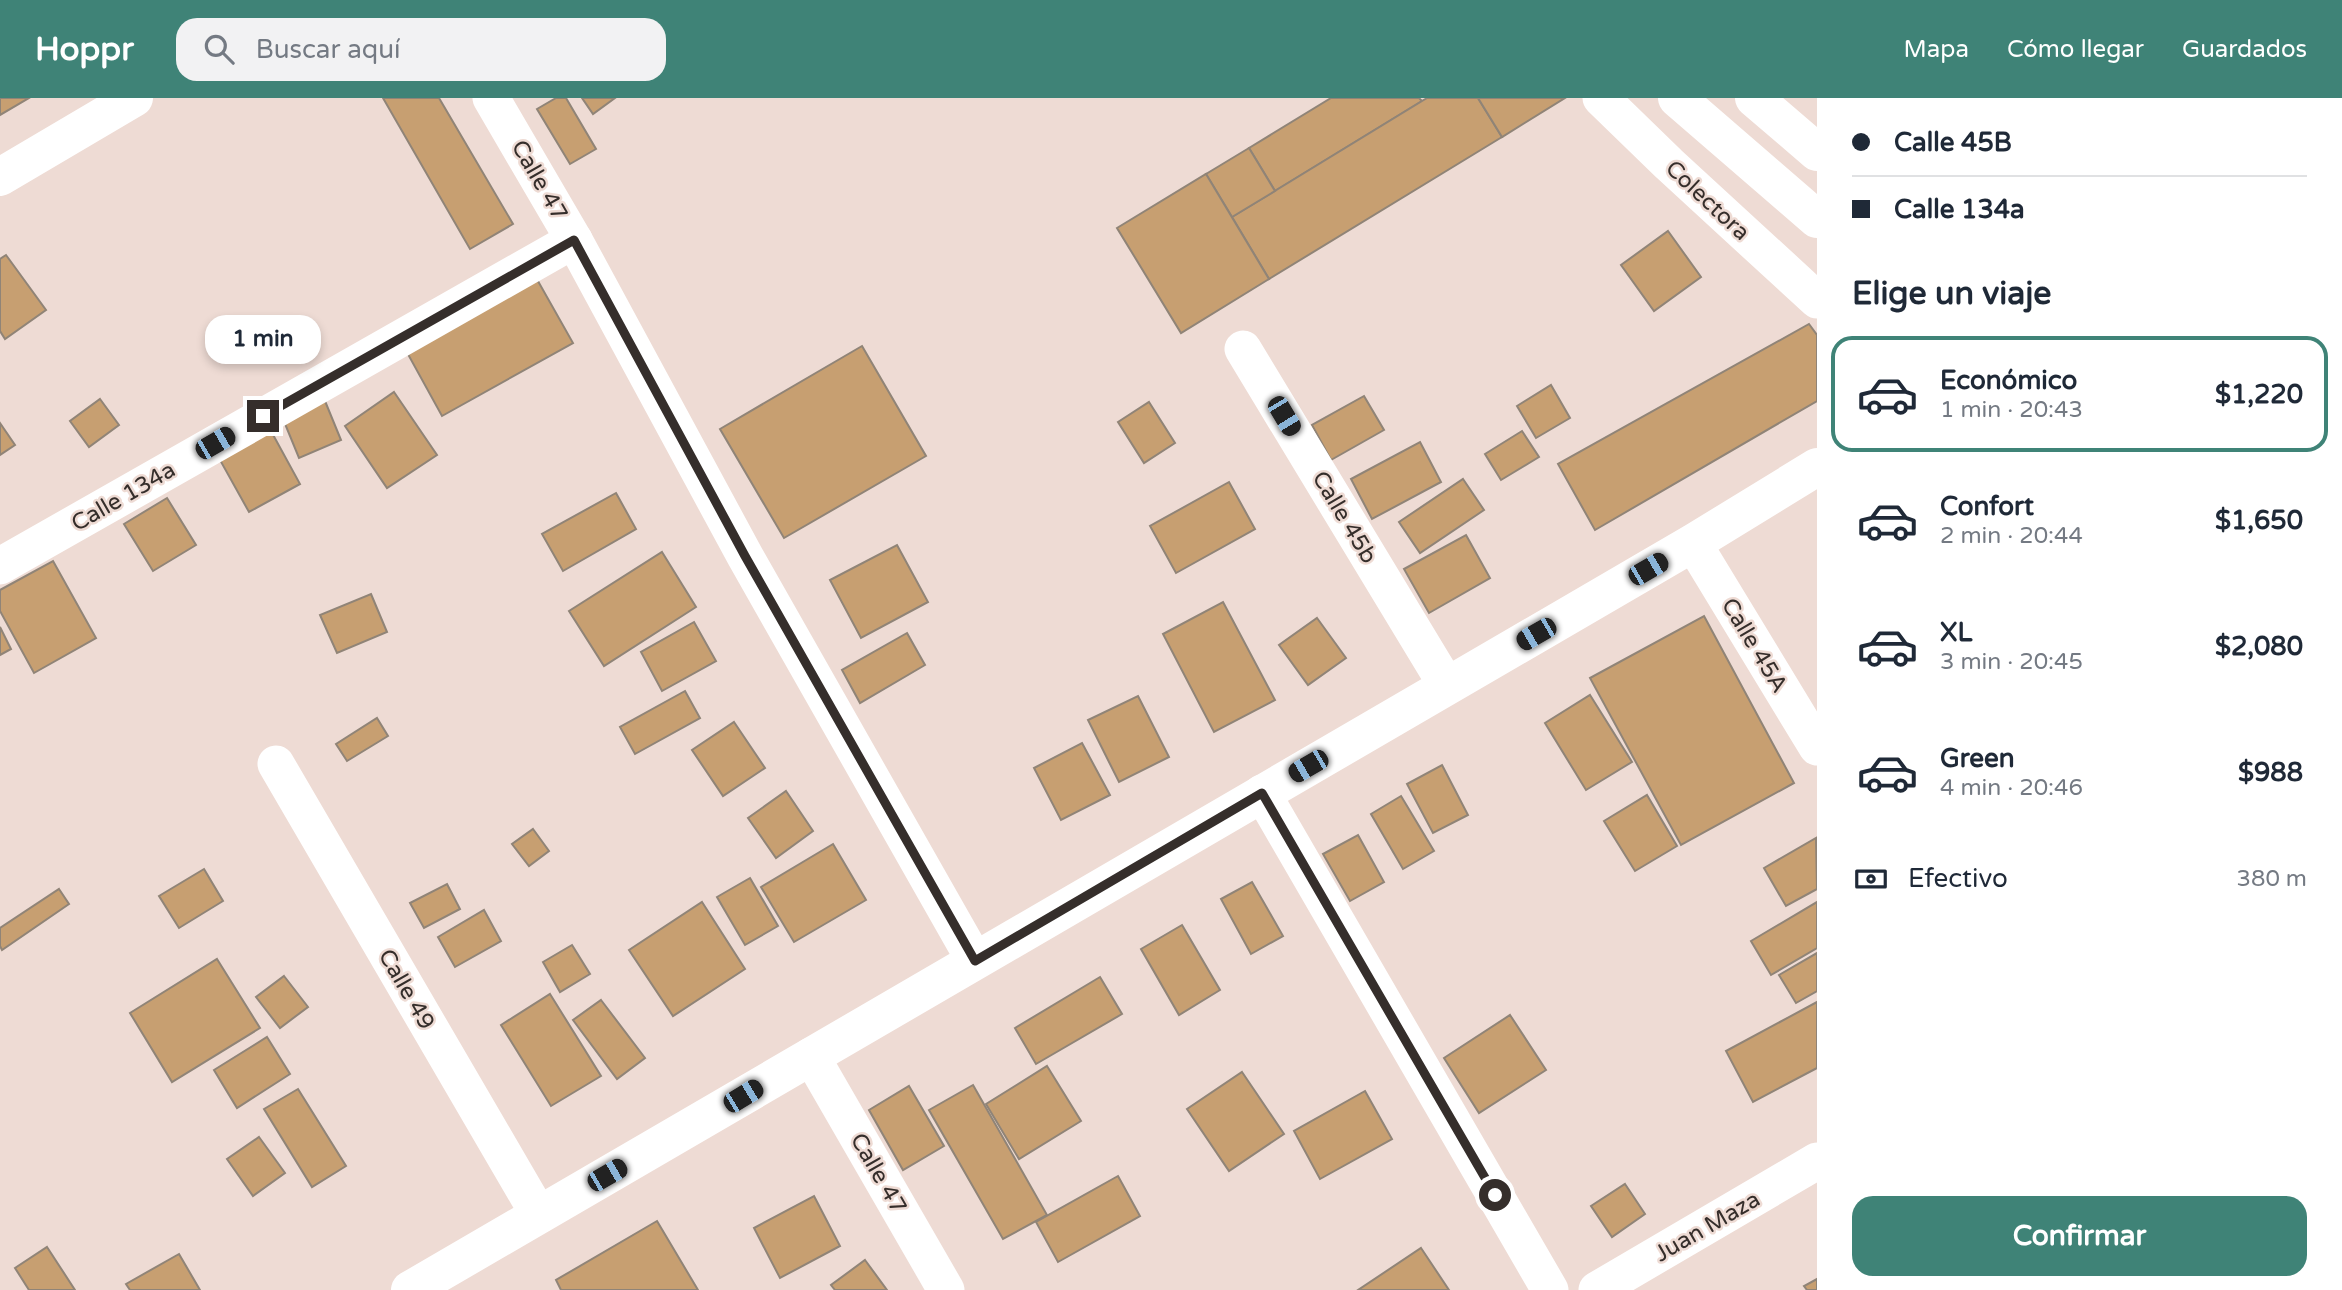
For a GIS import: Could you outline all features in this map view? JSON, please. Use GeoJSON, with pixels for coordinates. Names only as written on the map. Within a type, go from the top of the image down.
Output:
{"type":"FeatureCollection","features":[{"type":"Feature","properties":{"kind":"main road"},"geometry":{"type":"LineString","coordinates":[[0,177],[134,98]]}},
{"type":"Feature","properties":{"kind":"main road"},"geometry":{"type":"LineString","coordinates":[[1677,98],[1817,219]]}},
{"type":"Feature","properties":{"kind":"main road"},"geometry":{"type":"LineString","coordinates":[[1754,98],[1817,152]]}},
{"type":"Feature","properties":{"kind":"main road"},"geometry":{"type":"LineString","coordinates":[[410,1290],[1693,543],[1817,467]]}},
{"type":"Feature","properties":{"kind":"street","name":"Calle 47"},"geometry":{"type":"LineString","coordinates":[[491,98],[574,240],[745,556],[975,961]]}},
{"type":"Feature","properties":{"kind":"street","name":"Colectora"},"geometry":{"type":"LineString","coordinates":[[1601,98],[1817,300]]}},
{"type":"Feature","properties":{"kind":"street","name":"Calle 134a"},"geometry":{"type":"LineString","coordinates":[[0,566],[574,240]]}},
{"type":"Feature","properties":{"kind":"street","name":"Calle 45b"},"geometry":{"type":"LineString","coordinates":[[1243,349],[1447,686]]}},
{"type":"Feature","properties":{"kind":"street","name":"Calle 45A"},"geometry":{"type":"LineString","coordinates":[[1693,543],[1817,747]]}},
{"type":"Feature","properties":{"kind":"street","name":"Calle 49"},"geometry":{"type":"LineString","coordinates":[[275,764],[539,1214]]}},
{"type":"Feature","properties":{"kind":"street"},"geometry":{"type":"LineString","coordinates":[[1262,793],[1550,1290]]}},
{"type":"Feature","properties":{"kind":"street","name":"Calle 47"},"geometry":{"type":"LineString","coordinates":[[811,1056],[946,1290]]}},
{"type":"Feature","properties":{"kind":"street","name":"Juan Maza"},"geometry":{"type":"LineString","coordinates":[[1597,1290],[1817,1161]]}},
{"type":"Feature","properties":{"kind":"building"},"geometry":{"type":"Polygon","coordinates":[[[0,98],[29,98],[0,115],[0,98]]]}},
{"type":"Feature","properties":{"kind":"building"},"geometry":{"type":"Polygon","coordinates":[[[383,98],[439,98],[513,224],[470,249],[383,98]]]}},
{"type":"Feature","properties":{"kind":"building"},"geometry":{"type":"Polygon","coordinates":[[[556,98],[566,98],[596,149],[570,164],[537,109],[556,98]]]}},
{"type":"Feature","properties":{"kind":"building"},"geometry":{"type":"Polygon","coordinates":[[[582,98],[615,98],[593,114],[582,98]]]}},
{"type":"Feature","properties":{"kind":"building"},"geometry":{"type":"Polygon","coordinates":[[[1331,98],[1419,98],[1422,101],[1275,191],[1249,148],[1331,98]]]}},
{"type":"Feature","properties":{"kind":"building"},"geometry":{"type":"Polygon","coordinates":[[[1427,98],[1478,98],[1502,137],[1269,279],[1232,217],[1427,98]]]}},
{"type":"Feature","properties":{"kind":"building"},"geometry":{"type":"Polygon","coordinates":[[[1478,98],[1565,98],[1502,137],[1478,98]]]}},
{"type":"Feature","properties":{"kind":"building"},"geometry":{"type":"Polygon","coordinates":[[[1249,148],[1275,191],[1232,217],[1206,174],[1249,148]]]}},
{"type":"Feature","properties":{"kind":"building"},"geometry":{"type":"Polygon","coordinates":[[[1206,174],[1269,279],[1181,333],[1117,228],[1206,174]]]}},
{"type":"Feature","properties":{"kind":"building"},"geometry":{"type":"Polygon","coordinates":[[[1668,231],[1701,277],[1654,311],[1621,265],[1668,231]]]}},
{"type":"Feature","properties":{"kind":"building"},"geometry":{"type":"Polygon","coordinates":[[[6,255],[46,310],[5,339],[0,331],[0,259],[6,255]]]}},
{"type":"Feature","properties":{"kind":"building"},"geometry":{"type":"Polygon","coordinates":[[[534,274],[573,343],[442,416],[404,347],[534,274]]]}},
{"type":"Feature","properties":{"kind":"building"},"geometry":{"type":"Polygon","coordinates":[[[1809,324],[1817,335],[1817,401],[1595,530],[1558,464],[1809,324]]]}},
{"type":"Feature","properties":{"kind":"building"},"geometry":{"type":"Polygon","coordinates":[[[862,346],[926,456],[784,538],[720,429],[862,346]]]}},
{"type":"Feature","properties":{"kind":"building"},"geometry":{"type":"Polygon","coordinates":[[[1551,385],[1570,418],[1536,438],[1517,406],[1551,385]]]}},
{"type":"Feature","properties":{"kind":"building"},"geometry":{"type":"Polygon","coordinates":[[[394,392],[437,455],[387,488],[345,426],[394,392]]]}},
{"type":"Feature","properties":{"kind":"building"},"geometry":{"type":"Polygon","coordinates":[[[1364,396],[1384,430],[1331,460],[1312,425],[1364,396]]]}},
{"type":"Feature","properties":{"kind":"building"},"geometry":{"type":"Polygon","coordinates":[[[100,399],[119,425],[89,447],[70,421],[100,399]]]}},
{"type":"Feature","properties":{"kind":"building"},"geometry":{"type":"Polygon","coordinates":[[[325,401],[341,440],[299,458],[283,419],[325,401]]]}},
{"type":"Feature","properties":{"kind":"building"},"geometry":{"type":"Polygon","coordinates":[[[1149,402],[1175,443],[1144,463],[1118,422],[1149,402]]]}},
{"type":"Feature","properties":{"kind":"building"},"geometry":{"type":"Polygon","coordinates":[[[0,423],[15,445],[0,455],[0,423]]]}},
{"type":"Feature","properties":{"kind":"building"},"geometry":{"type":"Polygon","coordinates":[[[271,431],[300,484],[249,512],[220,460],[271,431]]]}},
{"type":"Feature","properties":{"kind":"building"},"geometry":{"type":"Polygon","coordinates":[[[1522,431],[1539,457],[1501,480],[1485,454],[1522,431]]]}},
{"type":"Feature","properties":{"kind":"building"},"geometry":{"type":"Polygon","coordinates":[[[1420,442],[1441,482],[1372,519],[1351,479],[1420,442]]]}},
{"type":"Feature","properties":{"kind":"building"},"geometry":{"type":"Polygon","coordinates":[[[1463,479],[1484,510],[1420,553],[1399,522],[1463,479]]]}},
{"type":"Feature","properties":{"kind":"building"},"geometry":{"type":"Polygon","coordinates":[[[1229,482],[1255,529],[1176,573],[1150,526],[1229,482]]]}},
{"type":"Feature","properties":{"kind":"building"},"geometry":{"type":"Polygon","coordinates":[[[616,493],[636,529],[563,571],[542,534],[616,493]]]}},
{"type":"Feature","properties":{"kind":"building"},"geometry":{"type":"Polygon","coordinates":[[[167,498],[196,545],[153,571],[124,524],[167,498]]]}},
{"type":"Feature","properties":{"kind":"building"},"geometry":{"type":"Polygon","coordinates":[[[1466,535],[1490,578],[1429,613],[1404,569],[1466,535]]]}},
{"type":"Feature","properties":{"kind":"building"},"geometry":{"type":"Polygon","coordinates":[[[897,545],[928,602],[861,638],[830,580],[897,545]]]}},
{"type":"Feature","properties":{"kind":"building"},"geometry":{"type":"Polygon","coordinates":[[[662,552],[696,607],[604,666],[569,611],[662,552]]]}},
{"type":"Feature","properties":{"kind":"building"},"geometry":{"type":"Polygon","coordinates":[[[53,561],[96,638],[34,673],[0,611],[0,590],[53,561]]]}},
{"type":"Feature","properties":{"kind":"building"},"geometry":{"type":"Polygon","coordinates":[[[371,594],[387,632],[337,653],[320,615],[371,594]]]}},
{"type":"Feature","properties":{"kind":"building"},"geometry":{"type":"Polygon","coordinates":[[[1223,602],[1275,700],[1214,732],[1163,634],[1223,602]]]}},
{"type":"Feature","properties":{"kind":"building"},"geometry":{"type":"Polygon","coordinates":[[[1704,616],[1794,783],[1681,845],[1590,678],[1704,616]]]}},
{"type":"Feature","properties":{"kind":"building"},"geometry":{"type":"Polygon","coordinates":[[[1317,618],[1346,658],[1308,685],[1279,645],[1317,618]]]}},
{"type":"Feature","properties":{"kind":"building"},"geometry":{"type":"Polygon","coordinates":[[[694,622],[716,661],[662,691],[641,652],[694,622]]]}},
{"type":"Feature","properties":{"kind":"building"},"geometry":{"type":"Polygon","coordinates":[[[0,627],[11,649],[0,655],[0,627]]]}},
{"type":"Feature","properties":{"kind":"building"},"geometry":{"type":"Polygon","coordinates":[[[907,633],[925,665],[860,703],[842,670],[907,633]]]}},
{"type":"Feature","properties":{"kind":"building"},"geometry":{"type":"Polygon","coordinates":[[[685,691],[700,718],[635,754],[620,727],[685,691]]]}},
{"type":"Feature","properties":{"kind":"building"},"geometry":{"type":"Polygon","coordinates":[[[1590,695],[1632,762],[1586,790],[1545,723],[1590,695]]]}},
{"type":"Feature","properties":{"kind":"building"},"geometry":{"type":"Polygon","coordinates":[[[1138,696],[1169,757],[1119,782],[1088,720],[1138,696]]]}},
{"type":"Feature","properties":{"kind":"building"},"geometry":{"type":"Polygon","coordinates":[[[377,718],[388,736],[347,761],[336,744],[377,718]]]}},
{"type":"Feature","properties":{"kind":"building"},"geometry":{"type":"Polygon","coordinates":[[[734,722],[765,768],[723,796],[692,750],[734,722]]]}},
{"type":"Feature","properties":{"kind":"building"},"geometry":{"type":"Polygon","coordinates":[[[1082,743],[1110,795],[1061,820],[1034,768],[1082,743]]]}},
{"type":"Feature","properties":{"kind":"building"},"geometry":{"type":"Polygon","coordinates":[[[1442,765],[1468,815],[1433,833],[1407,784],[1442,765]]]}},
{"type":"Feature","properties":{"kind":"building"},"geometry":{"type":"Polygon","coordinates":[[[786,791],[813,831],[776,858],[748,818],[786,791]]]}},
{"type":"Feature","properties":{"kind":"building"},"geometry":{"type":"Polygon","coordinates":[[[1647,795],[1677,846],[1635,871],[1604,821],[1647,795]]]}},
{"type":"Feature","properties":{"kind":"building"},"geometry":{"type":"Polygon","coordinates":[[[1401,796],[1434,851],[1403,869],[1371,814],[1401,796]]]}},
{"type":"Feature","properties":{"kind":"building"},"geometry":{"type":"Polygon","coordinates":[[[533,829],[549,851],[529,866],[512,844],[533,829]]]}},
{"type":"Feature","properties":{"kind":"building"},"geometry":{"type":"Polygon","coordinates":[[[1358,835],[1384,882],[1350,901],[1323,854],[1358,835]]]}},
{"type":"Feature","properties":{"kind":"building"},"geometry":{"type":"Polygon","coordinates":[[[1816,838],[1817,889],[1786,906],[1764,868],[1816,838]]]}},
{"type":"Feature","properties":{"kind":"building"},"geometry":{"type":"Polygon","coordinates":[[[833,844],[866,900],[794,942],[761,887],[833,844]]]}},
{"type":"Feature","properties":{"kind":"building"},"geometry":{"type":"Polygon","coordinates":[[[204,869],[223,901],[179,928],[159,896],[204,869]]]}},
{"type":"Feature","properties":{"kind":"building"},"geometry":{"type":"Polygon","coordinates":[[[750,878],[778,926],[745,945],[717,897],[750,878]]]}},
{"type":"Feature","properties":{"kind":"building"},"geometry":{"type":"Polygon","coordinates":[[[1252,882],[1283,936],[1251,954],[1221,899],[1252,882]]]}},
{"type":"Feature","properties":{"kind":"building"},"geometry":{"type":"Polygon","coordinates":[[[447,884],[460,909],[424,928],[410,903],[447,884]]]}},
{"type":"Feature","properties":{"kind":"building"},"geometry":{"type":"Polygon","coordinates":[[[59,889],[69,904],[2,950],[0,928],[59,889]]]}},
{"type":"Feature","properties":{"kind":"building"},"geometry":{"type":"Polygon","coordinates":[[[702,902],[745,969],[673,1016],[629,950],[702,902]]]}},
{"type":"Feature","properties":{"kind":"building"},"geometry":{"type":"Polygon","coordinates":[[[1817,902],[1817,948],[1771,975],[1751,941],[1817,902]]]}},
{"type":"Feature","properties":{"kind":"building"},"geometry":{"type":"Polygon","coordinates":[[[484,910],[501,941],[455,967],[438,937],[484,910]]]}},
{"type":"Feature","properties":{"kind":"building"},"geometry":{"type":"Polygon","coordinates":[[[1182,925],[1220,990],[1179,1015],[1141,949],[1182,925]]]}},
{"type":"Feature","properties":{"kind":"building"},"geometry":{"type":"Polygon","coordinates":[[[572,945],[590,974],[560,992],[543,962],[572,945]]]}},
{"type":"Feature","properties":{"kind":"building"},"geometry":{"type":"Polygon","coordinates":[[[1817,953],[1817,991],[1796,1003],[1779,975],[1817,953]]]}},
{"type":"Feature","properties":{"kind":"building"},"geometry":{"type":"Polygon","coordinates":[[[217,959],[260,1028],[172,1082],[130,1013],[217,959]]]}},
{"type":"Feature","properties":{"kind":"building"},"geometry":{"type":"Polygon","coordinates":[[[284,976],[308,1007],[280,1028],[256,997],[284,976]]]}},
{"type":"Feature","properties":{"kind":"building"},"geometry":{"type":"Polygon","coordinates":[[[1100,977],[1122,1014],[1036,1064],[1015,1028],[1100,977]]]}},
{"type":"Feature","properties":{"kind":"building"},"geometry":{"type":"Polygon","coordinates":[[[550,994],[601,1076],[551,1106],[501,1025],[550,994]]]}},
{"type":"Feature","properties":{"kind":"building"},"geometry":{"type":"Polygon","coordinates":[[[601,1000],[645,1058],[617,1079],[573,1020],[601,1000]]]}},
{"type":"Feature","properties":{"kind":"building"},"geometry":{"type":"Polygon","coordinates":[[[1817,1002],[1817,1068],[1753,1102],[1726,1051],[1817,1002]]]}},
{"type":"Feature","properties":{"kind":"building"},"geometry":{"type":"Polygon","coordinates":[[[1510,1015],[1546,1070],[1479,1113],[1444,1058],[1510,1015]]]}},
{"type":"Feature","properties":{"kind":"building"},"geometry":{"type":"Polygon","coordinates":[[[267,1037],[290,1074],[237,1108],[214,1070],[267,1037]]]}},
{"type":"Feature","properties":{"kind":"building"},"geometry":{"type":"Polygon","coordinates":[[[1047,1066],[1081,1121],[1019,1159],[986,1104],[1047,1066]]]}},
{"type":"Feature","properties":{"kind":"building"},"geometry":{"type":"Polygon","coordinates":[[[1242,1072],[1284,1134],[1229,1171],[1187,1109],[1242,1072]]]}},
{"type":"Feature","properties":{"kind":"building"},"geometry":{"type":"Polygon","coordinates":[[[973,1085],[1047,1215],[1003,1239],[929,1110],[973,1085]]]}},
{"type":"Feature","properties":{"kind":"building"},"geometry":{"type":"Polygon","coordinates":[[[909,1086],[944,1146],[903,1170],[869,1110],[909,1086]]]}},
{"type":"Feature","properties":{"kind":"building"},"geometry":{"type":"Polygon","coordinates":[[[298,1089],[346,1166],[312,1187],[264,1109],[298,1089]]]}},
{"type":"Feature","properties":{"kind":"building"},"geometry":{"type":"Polygon","coordinates":[[[1365,1091],[1392,1139],[1320,1179],[1294,1131],[1365,1091]]]}},
{"type":"Feature","properties":{"kind":"building"},"geometry":{"type":"Polygon","coordinates":[[[259,1137],[285,1173],[253,1196],[227,1159],[259,1137]]]}},
{"type":"Feature","properties":{"kind":"building"},"geometry":{"type":"Polygon","coordinates":[[[1118,1176],[1140,1216],[1058,1262],[1036,1222],[1118,1176]]]}},
{"type":"Feature","properties":{"kind":"building"},"geometry":{"type":"Polygon","coordinates":[[[1625,1184],[1645,1214],[1612,1237],[1591,1206],[1625,1184]]]}},
{"type":"Feature","properties":{"kind":"building"},"geometry":{"type":"Polygon","coordinates":[[[814,1196],[840,1246],[780,1278],[754,1228],[814,1196]]]}},
{"type":"Feature","properties":{"kind":"building"},"geometry":{"type":"Polygon","coordinates":[[[657,1221],[698,1290],[561,1290],[556,1280],[657,1221]]]}},
{"type":"Feature","properties":{"kind":"building"},"geometry":{"type":"Polygon","coordinates":[[[47,1247],[75,1290],[29,1290],[15,1268],[47,1247]]]}},
{"type":"Feature","properties":{"kind":"building"},"geometry":{"type":"Polygon","coordinates":[[[1421,1248],[1449,1290],[1358,1290],[1421,1248]]]}},
{"type":"Feature","properties":{"kind":"building"},"geometry":{"type":"Polygon","coordinates":[[[179,1254],[200,1290],[130,1290],[126,1284],[179,1254]]]}},
{"type":"Feature","properties":{"kind":"building"},"geometry":{"type":"Polygon","coordinates":[[[865,1260],[887,1290],[835,1290],[831,1285],[865,1260]]]}},
{"type":"Feature","properties":{"kind":"building"},"geometry":{"type":"Polygon","coordinates":[[[1817,1279],[1817,1290],[1807,1290],[1804,1286],[1817,1279]]]}},
{"type":"Feature","properties":{"kind":"route"},"geometry":{"type":"LineString","coordinates":[[263,416],[574,240],[745,556],[975,961],[1262,793],[1495,1195]]}}]}
